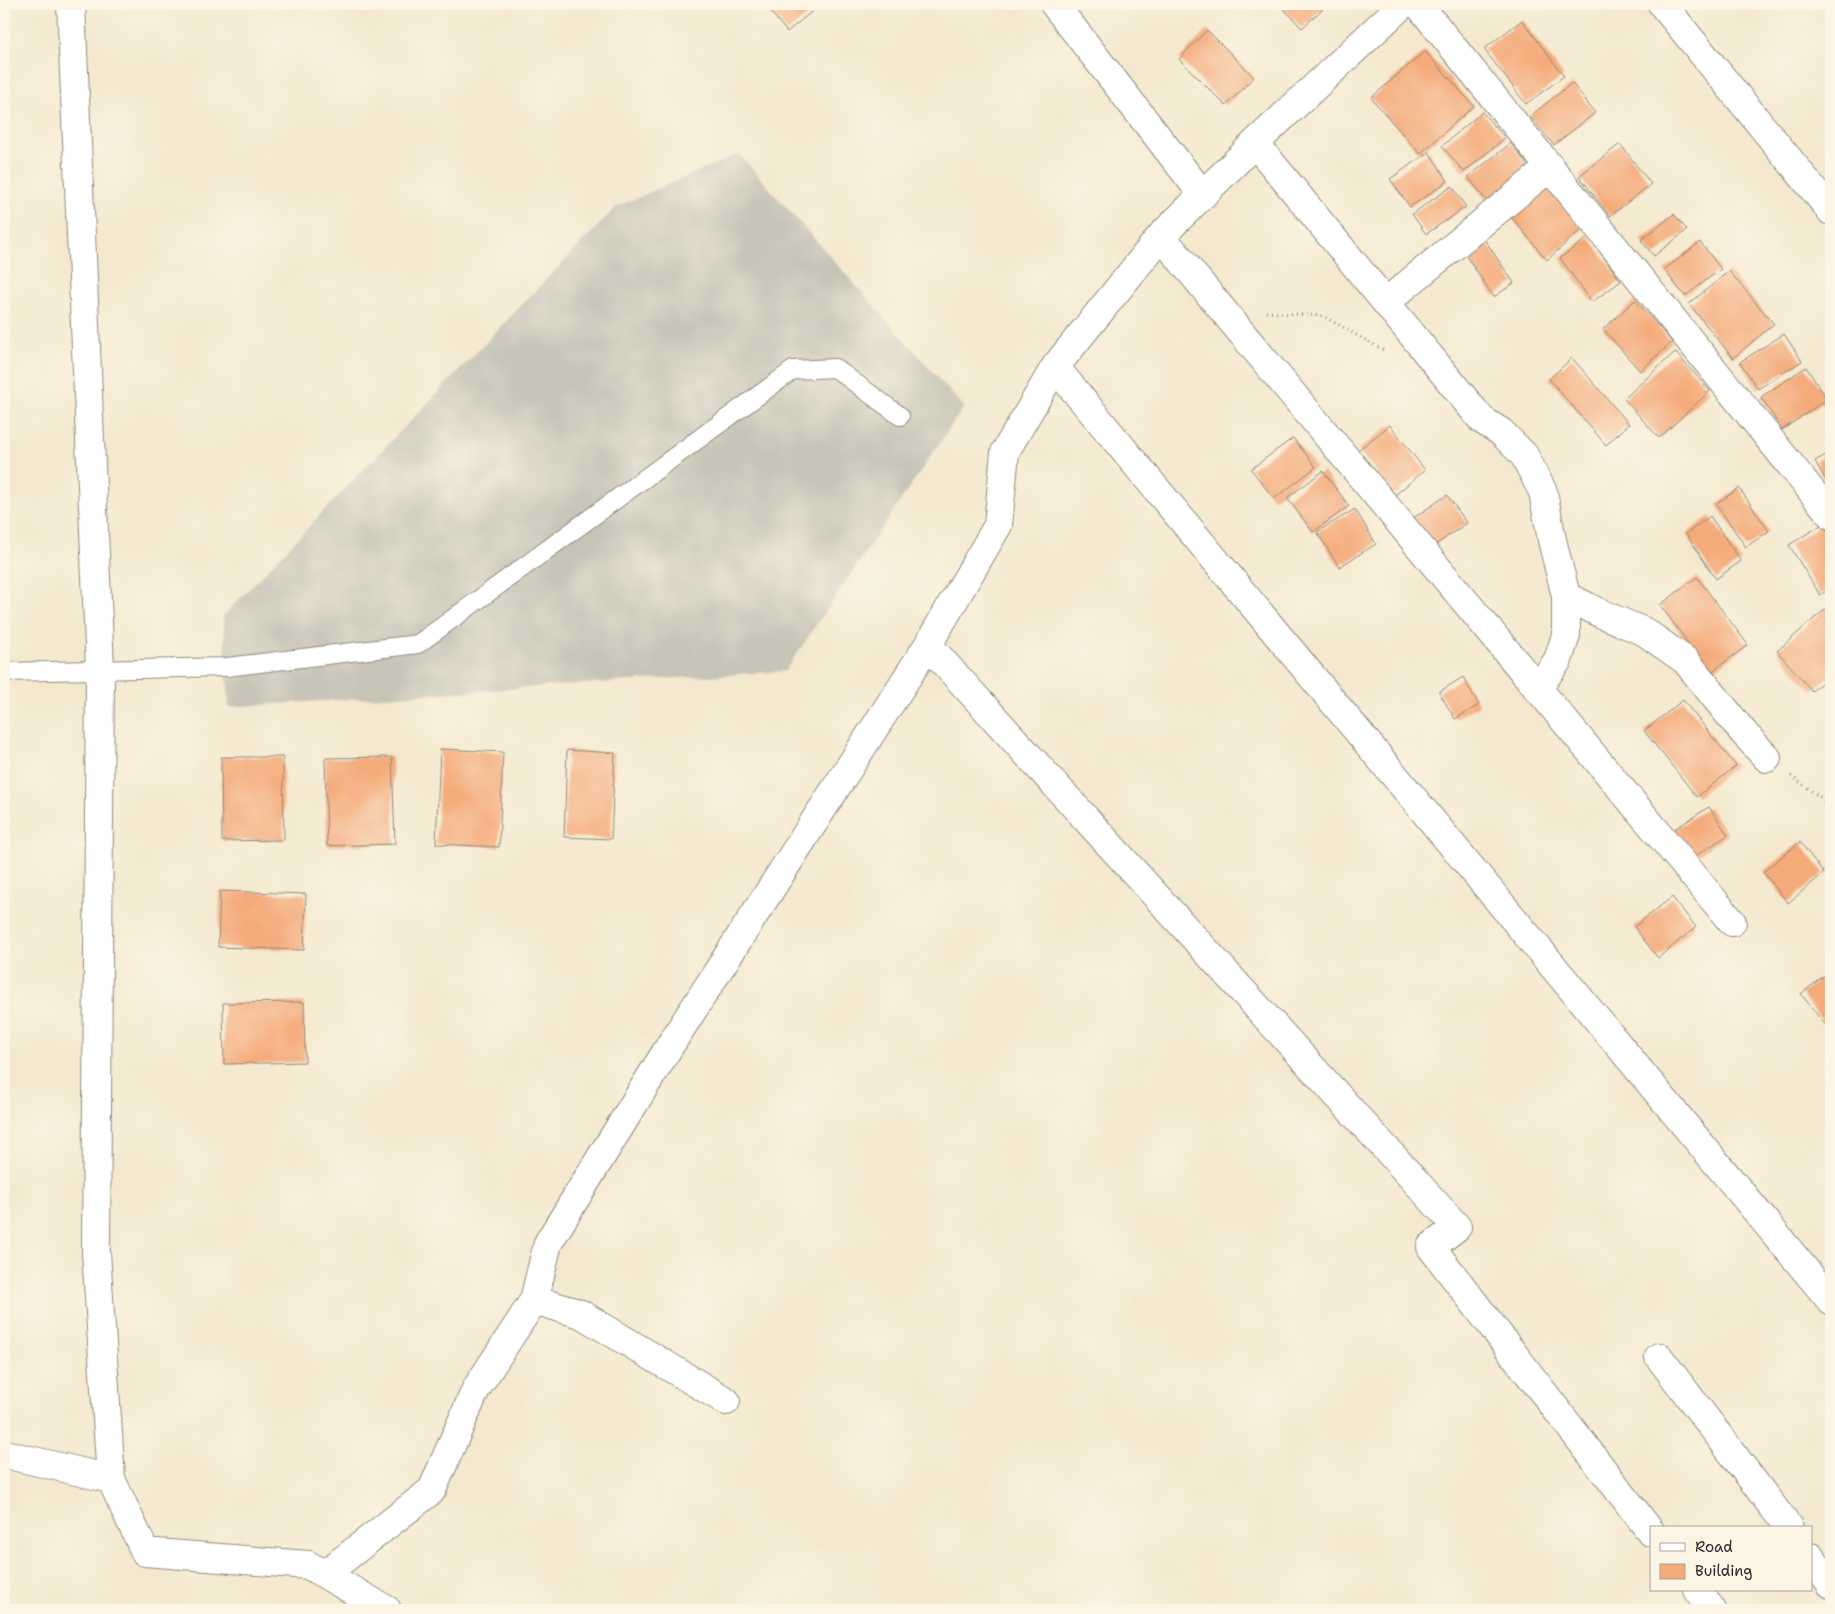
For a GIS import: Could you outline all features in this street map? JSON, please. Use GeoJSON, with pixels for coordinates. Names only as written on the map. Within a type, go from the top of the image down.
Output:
{"type":"FeatureCollection","features":[{"type":"Feature","properties":{"kind":"street"},"geometry":{"type":"LineString","coordinates":[[71,4],[100,669],[96,1252],[111,1480],[145,1552],[308,1565],[387,1610]]}},
{"type":"Feature","properties":{"kind":"street"},"geometry":{"type":"LineString","coordinates":[[325,1574],[432,1490],[476,1389],[534,1300],[548,1243],[669,1047],[928,645],[998,525],[1005,452],[1055,367],[1162,236],[1255,144],[1403,4]]}},
{"type":"Feature","properties":{"kind":"street"},"geometry":{"type":"LineString","coordinates":[[1418,4],[1831,515]]}},
{"type":"Feature","properties":{"kind":"street"},"geometry":{"type":"LineString","coordinates":[[1662,4],[1831,211]]}},
{"type":"Feature","properties":{"kind":"street"},"geometry":{"type":"LineString","coordinates":[[1065,8],[1203,195]]}},
{"type":"Feature","properties":{"kind":"street"},"geometry":{"type":"LineString","coordinates":[[1255,144],[1482,420],[1501,432],[1524,455],[1543,492],[1552,540],[1566,596],[1566,635],[1558,660],[1538,689]]}},
{"type":"Feature","properties":{"kind":"street"},"geometry":{"type":"LineString","coordinates":[[1386,302],[1550,167]]}},
{"type":"Feature","properties":{"kind":"street"},"geometry":{"type":"LineString","coordinates":[[1162,236],[1732,922]]}},
{"type":"Feature","properties":{"kind":"street"},"geometry":{"type":"LineString","coordinates":[[1055,367],[1831,1301]]}},
{"type":"Feature","properties":{"kind":"street"},"geometry":{"type":"LineString","coordinates":[[1566,596],[1645,632],[1686,661],[1743,732],[1767,758]]}},
{"type":"Feature","properties":{"kind":"street"},"geometry":{"type":"LineString","coordinates":[[928,645],[1457,1227],[1431,1247],[1650,1531]]}},
{"type":"Feature","properties":{"kind":"street"},"geometry":{"type":"LineString","coordinates":[[534,1300],[581,1314],[726,1401]]}},
{"type":"Feature","properties":{"kind":"street"},"geometry":{"type":"LineString","coordinates":[[1659,1357],[1787,1526]]}},
{"type":"Feature","properties":{"kind":"street"},"geometry":{"type":"LineString","coordinates":[[4,1454],[111,1480]]}},
{"type":"Feature","properties":{"kind":"street"},"geometry":{"type":"LineString","coordinates":[[1812,1558],[1831,1584]]}},
{"type":"Feature","properties":{"kind":"street"},"geometry":{"type":"LineString","coordinates":[[1698,1592],[1712,1610]]}},
{"type":"Feature","properties":{"kind":"lane"},"geometry":{"type":"LineString","coordinates":[[4,672],[227,667],[418,644],[793,370],[835,368],[900,416]]}},
{"type":"Feature","properties":{"kind":"path"},"geometry":{"type":"LineString","coordinates":[[1261,312],[1322,316],[1388,353]]}},
{"type":"Feature","properties":{"kind":"path"},"geometry":{"type":"LineString","coordinates":[[1767,758],[1831,806]]}},
{"type":"Feature","properties":{"kind":"shaded area"},"geometry":{"type":"Polygon","coordinates":[[[739,154],[964,407],[785,671],[229,707],[223,616],[616,207],[739,154]]]}},
{"type":"Feature","properties":{"kind":"building"},"geometry":{"type":"Polygon","coordinates":[[[764,4],[821,4],[787,32],[764,4]]]}},
{"type":"Feature","properties":{"kind":"building"},"geometry":{"type":"Polygon","coordinates":[[[1279,4],[1326,4],[1327,5],[1302,28],[1279,4]]]}},
{"type":"Feature","properties":{"kind":"building"},"geometry":{"type":"Polygon","coordinates":[[[1522,20],[1564,76],[1526,104],[1484,49],[1522,20]]]}},
{"type":"Feature","properties":{"kind":"building"},"geometry":{"type":"Polygon","coordinates":[[[1207,30],[1254,77],[1226,106],[1179,59],[1207,30]]]}},
{"type":"Feature","properties":{"kind":"building"},"geometry":{"type":"Polygon","coordinates":[[[1425,51],[1474,106],[1420,154],[1371,98],[1425,51]]]}},
{"type":"Feature","properties":{"kind":"building"},"geometry":{"type":"Polygon","coordinates":[[[1572,83],[1595,113],[1554,145],[1530,116],[1572,83]]]}},
{"type":"Feature","properties":{"kind":"building"},"geometry":{"type":"Polygon","coordinates":[[[1482,112],[1505,138],[1464,172],[1442,146],[1482,112]]]}},
{"type":"Feature","properties":{"kind":"building"},"geometry":{"type":"Polygon","coordinates":[[[1511,143],[1532,171],[1490,205],[1468,177],[1511,143]]]}},
{"type":"Feature","properties":{"kind":"building"},"geometry":{"type":"Polygon","coordinates":[[[1620,144],[1651,184],[1610,216],[1579,176],[1620,144]]]}},
{"type":"Feature","properties":{"kind":"building"},"geometry":{"type":"Polygon","coordinates":[[[1429,152],[1448,181],[1410,207],[1390,179],[1429,152]]]}},
{"type":"Feature","properties":{"kind":"building"},"geometry":{"type":"Polygon","coordinates":[[[1452,186],[1466,207],[1426,234],[1412,214],[1452,186]]]}},
{"type":"Feature","properties":{"kind":"building"},"geometry":{"type":"Polygon","coordinates":[[[1546,186],[1582,229],[1547,260],[1511,217],[1546,186]]]}},
{"type":"Feature","properties":{"kind":"building"},"geometry":{"type":"Polygon","coordinates":[[[1674,214],[1687,230],[1654,256],[1641,240],[1674,214]]]}},
{"type":"Feature","properties":{"kind":"building"},"geometry":{"type":"Polygon","coordinates":[[[1589,237],[1621,281],[1592,302],[1560,258],[1589,237]]]}},
{"type":"Feature","properties":{"kind":"building"},"geometry":{"type":"Polygon","coordinates":[[[1484,239],[1514,283],[1494,297],[1464,253],[1484,239]]]}},
{"type":"Feature","properties":{"kind":"building"},"geometry":{"type":"Polygon","coordinates":[[[1700,242],[1721,269],[1685,296],[1664,270],[1700,242]]]}},
{"type":"Feature","properties":{"kind":"building"},"geometry":{"type":"Polygon","coordinates":[[[1729,271],[1774,324],[1733,358],[1689,304],[1729,271]]]}},
{"type":"Feature","properties":{"kind":"building"},"geometry":{"type":"Polygon","coordinates":[[[1635,300],[1672,342],[1640,371],[1603,329],[1635,300]]]}},
{"type":"Feature","properties":{"kind":"building"},"geometry":{"type":"Polygon","coordinates":[[[1784,334],[1802,361],[1758,389],[1740,362],[1784,334]]]}},
{"type":"Feature","properties":{"kind":"building"},"geometry":{"type":"Polygon","coordinates":[[[1675,352],[1710,391],[1659,438],[1624,399],[1675,352]]]}},
{"type":"Feature","properties":{"kind":"building"},"geometry":{"type":"Polygon","coordinates":[[[1572,358],[1629,424],[1606,445],[1549,379],[1572,358]]]}},
{"type":"Feature","properties":{"kind":"building"},"geometry":{"type":"Polygon","coordinates":[[[1806,367],[1827,399],[1782,430],[1761,397],[1806,367]]]}},
{"type":"Feature","properties":{"kind":"building"},"geometry":{"type":"Polygon","coordinates":[[[1390,425],[1425,470],[1395,495],[1358,450],[1390,425]]]}},
{"type":"Feature","properties":{"kind":"building"},"geometry":{"type":"Polygon","coordinates":[[[1293,438],[1316,467],[1274,499],[1251,469],[1293,438]]]}},
{"type":"Feature","properties":{"kind":"building"},"geometry":{"type":"Polygon","coordinates":[[[1831,452],[1831,490],[1815,461],[1831,452]]]}},
{"type":"Feature","properties":{"kind":"building"},"geometry":{"type":"Polygon","coordinates":[[[1323,471],[1349,506],[1313,532],[1287,498],[1323,471]]]}},
{"type":"Feature","properties":{"kind":"building"},"geometry":{"type":"Polygon","coordinates":[[[1739,488],[1769,531],[1746,547],[1716,504],[1739,488]]]}},
{"type":"Feature","properties":{"kind":"building"},"geometry":{"type":"Polygon","coordinates":[[[1447,495],[1467,523],[1428,550],[1409,521],[1447,495]]]}},
{"type":"Feature","properties":{"kind":"building"},"geometry":{"type":"Polygon","coordinates":[[[1355,509],[1376,544],[1339,567],[1317,532],[1355,509]]]}},
{"type":"Feature","properties":{"kind":"building"},"geometry":{"type":"Polygon","coordinates":[[[1710,516],[1741,561],[1716,579],[1686,534],[1710,516]]]}},
{"type":"Feature","properties":{"kind":"building"},"geometry":{"type":"Polygon","coordinates":[[[1823,524],[1831,537],[1831,588],[1820,595],[1789,545],[1823,524]]]}},
{"type":"Feature","properties":{"kind":"building"},"geometry":{"type":"Polygon","coordinates":[[[1697,577],[1748,645],[1710,673],[1660,605],[1697,577]]]}},
{"type":"Feature","properties":{"kind":"building"},"geometry":{"type":"Polygon","coordinates":[[[1831,604],[1831,674],[1812,691],[1777,651],[1831,604]]]}},
{"type":"Feature","properties":{"kind":"building"},"geometry":{"type":"Polygon","coordinates":[[[1463,677],[1479,705],[1455,719],[1439,692],[1463,677]]]}},
{"type":"Feature","properties":{"kind":"building"},"geometry":{"type":"Polygon","coordinates":[[[1683,700],[1736,766],[1697,797],[1644,731],[1683,700]]]}},
{"type":"Feature","properties":{"kind":"building"},"geometry":{"type":"Polygon","coordinates":[[[440,749],[503,752],[499,847],[436,844],[440,749]]]}},
{"type":"Feature","properties":{"kind":"building"},"geometry":{"type":"Polygon","coordinates":[[[567,750],[615,753],[611,839],[564,837],[567,750]]]}},
{"type":"Feature","properties":{"kind":"building"},"geometry":{"type":"Polygon","coordinates":[[[221,757],[283,757],[284,840],[222,841],[221,757]]]}},
{"type":"Feature","properties":{"kind":"building"},"geometry":{"type":"Polygon","coordinates":[[[392,757],[395,844],[327,846],[325,758],[392,757]]]}},
{"type":"Feature","properties":{"kind":"building"},"geometry":{"type":"Polygon","coordinates":[[[1709,807],[1728,835],[1689,860],[1670,832],[1709,807]]]}},
{"type":"Feature","properties":{"kind":"building"},"geometry":{"type":"Polygon","coordinates":[[[1800,842],[1824,873],[1788,903],[1763,872],[1800,842]]]}},
{"type":"Feature","properties":{"kind":"building"},"geometry":{"type":"Polygon","coordinates":[[[220,891],[306,894],[304,950],[218,947],[220,891]]]}},
{"type":"Feature","properties":{"kind":"building"},"geometry":{"type":"Polygon","coordinates":[[[1672,897],[1696,927],[1658,958],[1634,927],[1672,897]]]}},
{"type":"Feature","properties":{"kind":"building"},"geometry":{"type":"Polygon","coordinates":[[[1831,970],[1831,1032],[1801,994],[1831,970]]]}},
{"type":"Feature","properties":{"kind":"building"},"geometry":{"type":"Polygon","coordinates":[[[304,1002],[305,1062],[224,1064],[223,1003],[304,1002]]]}}]}
